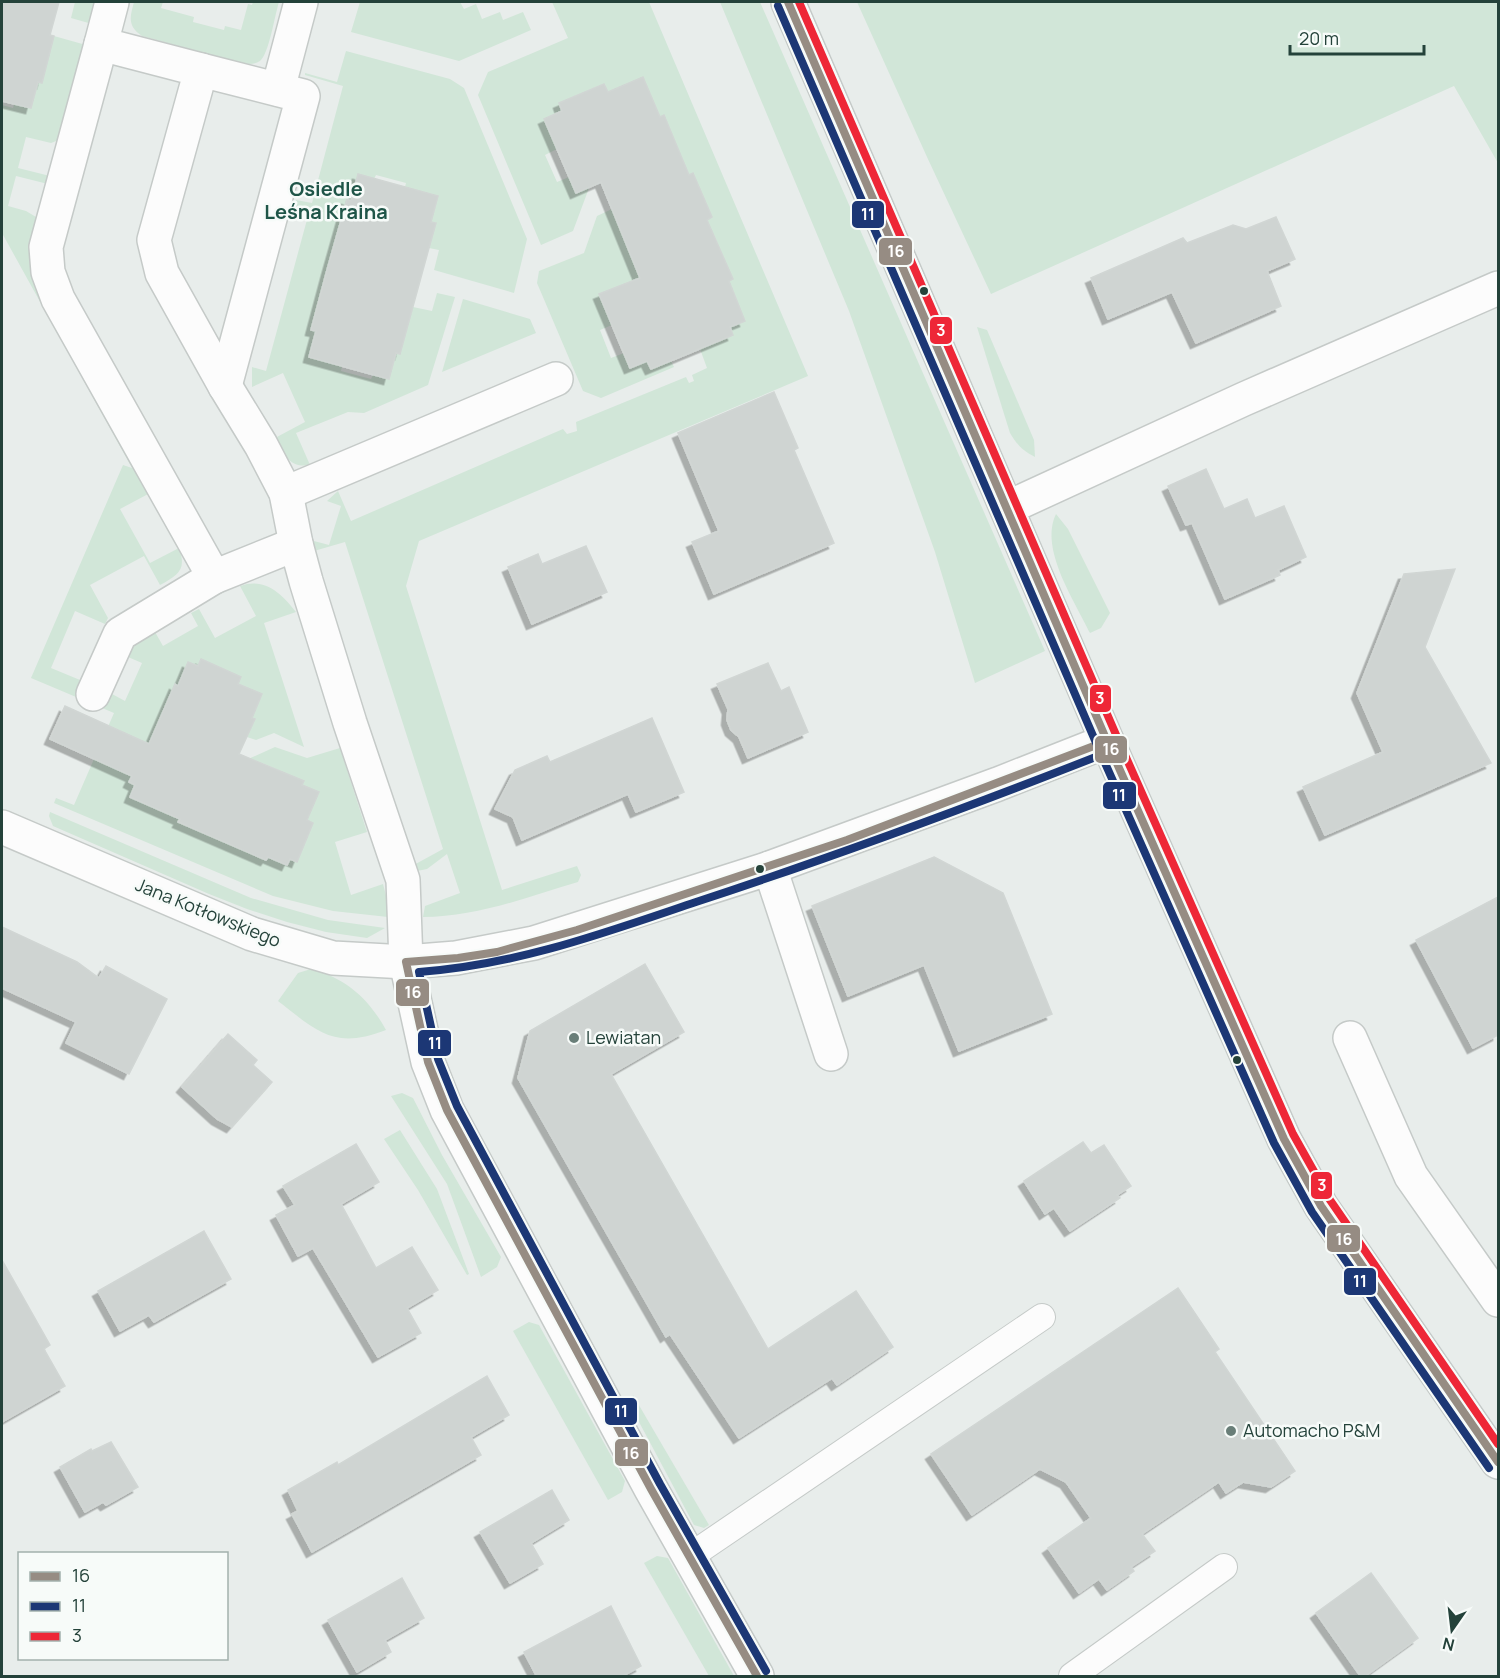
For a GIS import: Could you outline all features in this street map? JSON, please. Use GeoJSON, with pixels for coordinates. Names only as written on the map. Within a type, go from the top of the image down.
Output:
{"type":"FeatureCollection","features":[{"type":"Feature","properties":{"kind":"street"},"geometry":{"type":"LineString","coordinates":[[112,2],[46,247],[48,272],[58,299],[214,577]]}},
{"type":"Feature","properties":{"kind":"street"},"geometry":{"type":"LineString","coordinates":[[278,89],[301,2]]}},
{"type":"Feature","properties":{"kind":"street"},"geometry":{"type":"LineString","coordinates":[[788,2],[1107,741],[1284,1139],[1322,1206],[1498,1462]]}},
{"type":"Feature","properties":{"kind":"street"},"geometry":{"type":"LineString","coordinates":[[101,44],[303,96],[225,386]]}},
{"type":"Feature","properties":{"kind":"street"},"geometry":{"type":"LineString","coordinates":[[201,69],[154,240],[162,273],[286,493],[296,544],[350,723],[403,880],[406,962],[428,1062],[447,1110],[689,1557],[757,1677]]}},
{"type":"Feature","properties":{"kind":"street"},"geometry":{"type":"LineString","coordinates":[[1007,507],[1244,399],[1498,288]]}},
{"type":"Feature","properties":{"kind":"street"},"geometry":{"type":"LineString","coordinates":[[286,493],[556,379]]}},
{"type":"Feature","properties":{"kind":"street"},"geometry":{"type":"LineString","coordinates":[[93,694],[120,634],[214,577],[296,544]]}},
{"type":"Feature","properties":{"kind":"street","name":"Jana Kotłowskiego"},"geometry":{"type":"LineString","coordinates":[[2,827],[252,934],[333,958],[406,962],[456,958],[534,943],[770,868],[1107,741]]}},
{"type":"Feature","properties":{"kind":"street"},"geometry":{"type":"LineString","coordinates":[[770,868],[831,1053]]}},
{"type":"Feature","properties":{"kind":"street"},"geometry":{"type":"LineString","coordinates":[[1350,1038],[1412,1176],[1498,1300]]}},
{"type":"Feature","properties":{"kind":"lane"},"geometry":{"type":"LineString","coordinates":[[689,1557],[1042,1317]]}},
{"type":"Feature","properties":{"kind":"lane"},"geometry":{"type":"LineString","coordinates":[[1072,1677],[1224,1567]]}},
{"type":"Feature","properties":{"kind":"green space"},"geometry":{"type":"Polygon","coordinates":[[[75,2],[98,2],[92,24],[71,18],[75,2]]]}},
{"type":"Feature","properties":{"kind":"green space"},"geometry":{"type":"Polygon","coordinates":[[[134,2],[163,2],[161,8],[194,17],[193,22],[224,30],[225,26],[241,30],[248,4],[279,2],[266,51],[260,61],[251,64],[142,36],[134,29],[131,21],[134,2]]]}},
{"type":"Feature","properties":{"kind":"green space"},"geometry":{"type":"Polygon","coordinates":[[[360,2],[460,2],[464,9],[476,4],[482,19],[500,12],[503,20],[523,12],[531,30],[459,61],[351,32],[360,2]]]}},
{"type":"Feature","properties":{"kind":"green space"},"geometry":{"type":"Polygon","coordinates":[[[552,2],[649,2],[808,376],[419,541],[406,586],[502,890],[577,866],[581,875],[578,882],[502,905],[463,914],[423,917],[425,906],[460,893],[447,854],[427,869],[417,871],[412,866],[443,849],[345,542],[314,551],[314,541],[329,545],[341,506],[327,501],[338,491],[351,521],[563,429],[567,434],[577,431],[576,422],[686,377],[689,383],[694,381],[692,375],[707,368],[700,349],[733,335],[730,327],[745,321],[729,281],[733,279],[714,235],[710,236],[704,222],[712,217],[693,173],[684,177],[664,115],[660,117],[643,77],[608,92],[603,84],[559,103],[562,111],[544,119],[557,149],[545,155],[557,182],[569,177],[576,193],[589,188],[573,231],[541,245],[478,95],[488,72],[568,38],[552,2]]]}},
{"type":"Feature","properties":{"kind":"green space"},"geometry":{"type":"Polygon","coordinates":[[[720,2],[760,2],[1045,651],[975,683],[935,552],[849,311],[720,2]]]}},
{"type":"Feature","properties":{"kind":"green space"},"geometry":{"type":"Polygon","coordinates":[[[857,2],[1498,2],[1498,163],[1454,86],[991,294],[857,2]]]}},
{"type":"Feature","properties":{"kind":"green space"},"geometry":{"type":"Polygon","coordinates":[[[54,36],[86,45],[59,140],[51,143],[26,137],[18,168],[50,176],[48,184],[16,176],[8,206],[26,211],[36,217],[150,493],[120,509],[150,563],[179,548],[182,562],[176,575],[160,585],[144,556],[90,585],[108,618],[105,624],[75,611],[51,668],[80,680],[78,688],[109,700],[112,694],[125,701],[142,663],[128,657],[134,644],[155,632],[163,646],[198,626],[191,613],[199,609],[215,638],[256,616],[240,586],[257,584],[279,593],[296,612],[264,623],[304,747],[274,733],[256,740],[247,737],[262,694],[238,684],[240,677],[201,659],[198,666],[188,662],[178,686],[175,685],[157,727],[152,746],[146,743],[129,782],[135,785],[130,797],[180,819],[178,822],[266,860],[268,857],[287,865],[290,859],[297,862],[313,823],[307,820],[319,792],[302,785],[303,781],[262,763],[246,760],[275,747],[307,758],[340,748],[367,832],[335,842],[351,895],[383,884],[389,907],[388,917],[333,911],[273,896],[54,803],[56,798],[74,805],[114,713],[31,678],[123,465],[132,468],[2,233],[2,105],[13,108],[14,104],[31,108],[38,82],[42,82],[54,36]]]}},
{"type":"Feature","properties":{"kind":"green space"},"geometry":{"type":"Polygon","coordinates":[[[346,51],[450,79],[464,88],[527,239],[514,293],[434,270],[439,250],[429,248],[436,223],[431,222],[438,196],[405,187],[406,183],[376,175],[374,179],[358,175],[351,201],[347,200],[311,330],[316,331],[309,357],[342,366],[341,371],[371,379],[373,375],[389,379],[396,353],[400,354],[413,307],[432,311],[437,293],[455,297],[428,385],[364,413],[348,412],[296,433],[310,465],[303,466],[288,459],[275,438],[305,422],[283,373],[252,387],[252,367],[266,371],[308,216],[293,212],[296,200],[312,203],[343,86],[305,75],[305,73],[337,82],[346,51]]]}},
{"type":"Feature","properties":{"kind":"green space"},"geometry":{"type":"Polygon","coordinates":[[[612,209],[640,278],[600,294],[612,325],[600,330],[611,358],[624,353],[630,368],[647,361],[651,369],[671,361],[674,367],[601,398],[583,391],[537,283],[539,271],[584,253],[597,216],[612,209]]]}},
{"type":"Feature","properties":{"kind":"green space"},"geometry":{"type":"Polygon","coordinates":[[[463,299],[530,319],[536,333],[442,372],[463,299]]]}},
{"type":"Feature","properties":{"kind":"green space"},"geometry":{"type":"Polygon","coordinates":[[[977,327],[987,330],[1034,440],[1035,457],[1021,447],[1010,433],[977,327]]]}},
{"type":"Feature","properties":{"kind":"green space"},"geometry":{"type":"Polygon","coordinates":[[[1056,514],[1068,529],[1110,613],[1101,628],[1090,633],[1068,591],[1055,559],[1052,528],[1056,514]]]}},
{"type":"Feature","properties":{"kind":"green space"},"geometry":{"type":"Polygon","coordinates":[[[50,812],[251,898],[328,920],[385,928],[367,938],[326,932],[247,909],[53,826],[49,816],[50,812]]]}},
{"type":"Feature","properties":{"kind":"green space"},"geometry":{"type":"Polygon","coordinates":[[[311,969],[335,978],[355,991],[372,1009],[386,1030],[353,1038],[328,1035],[304,1021],[278,1001],[298,973],[311,969]]]}},
{"type":"Feature","properties":{"kind":"green space"},"geometry":{"type":"Polygon","coordinates":[[[402,1093],[413,1098],[442,1155],[501,1257],[497,1267],[481,1277],[447,1184],[391,1096],[402,1093]]]}},
{"type":"Feature","properties":{"kind":"green space"},"geometry":{"type":"Polygon","coordinates":[[[400,1130],[437,1189],[469,1274],[467,1275],[418,1190],[384,1139],[400,1130]]]}},
{"type":"Feature","properties":{"kind":"green space"},"geometry":{"type":"Polygon","coordinates":[[[529,1322],[539,1325],[625,1481],[622,1492],[608,1500],[513,1331],[529,1322]]]}},
{"type":"Feature","properties":{"kind":"green space"},"geometry":{"type":"Polygon","coordinates":[[[633,1395],[709,1525],[704,1528],[694,1525],[631,1407],[633,1395]]]}},
{"type":"Feature","properties":{"kind":"green space"},"geometry":{"type":"Polygon","coordinates":[[[657,1556],[668,1558],[734,1676],[709,1676],[644,1563],[657,1556]]]}},
{"type":"Feature","properties":{"kind":"building"},"geometry":{"type":"Polygon","coordinates":[[[2,2],[59,2],[50,35],[54,36],[42,83],[38,82],[31,108],[2,101],[2,2]]]}},
{"type":"Feature","properties":{"kind":"building"},"geometry":{"type":"Polygon","coordinates":[[[643,77],[660,117],[664,115],[689,175],[693,173],[712,217],[707,220],[733,279],[729,281],[745,321],[730,327],[733,335],[651,369],[647,361],[630,368],[599,294],[640,278],[601,182],[576,193],[544,119],[562,111],[559,103],[604,84],[608,92],[643,77]]]}},
{"type":"Feature","properties":{"kind":"building"},"geometry":{"type":"Polygon","coordinates":[[[358,174],[438,196],[431,222],[436,223],[400,354],[396,353],[389,379],[309,357],[316,331],[311,330],[327,270],[347,199],[351,201],[358,174]]]}},
{"type":"Feature","properties":{"kind":"building"},"geometry":{"type":"Polygon","coordinates":[[[1276,217],[1295,259],[1267,271],[1281,306],[1196,343],[1172,292],[1108,319],[1091,278],[1183,238],[1187,243],[1233,225],[1246,229],[1276,217]]]}},
{"type":"Feature","properties":{"kind":"building"},"geometry":{"type":"Polygon","coordinates":[[[774,392],[798,448],[794,450],[834,543],[714,594],[692,542],[719,531],[678,433],[774,392]]]}},
{"type":"Feature","properties":{"kind":"building"},"geometry":{"type":"Polygon","coordinates":[[[1206,469],[1224,509],[1247,499],[1255,518],[1284,506],[1306,557],[1278,570],[1280,575],[1225,599],[1192,523],[1186,525],[1168,486],[1206,469]]]}},
{"type":"Feature","properties":{"kind":"building"},"geometry":{"type":"Polygon","coordinates":[[[586,546],[607,592],[532,624],[508,567],[538,554],[542,564],[586,546]]]}},
{"type":"Feature","properties":{"kind":"building"},"geometry":{"type":"Polygon","coordinates":[[[1455,569],[1425,647],[1491,763],[1325,835],[1303,787],[1383,752],[1357,693],[1404,574],[1455,569]]]}},
{"type":"Feature","properties":{"kind":"building"},"geometry":{"type":"Polygon","coordinates":[[[201,659],[241,677],[238,684],[262,694],[252,718],[255,719],[239,754],[304,781],[302,785],[319,792],[307,820],[313,823],[297,862],[290,859],[287,865],[268,857],[266,860],[178,822],[180,819],[130,797],[135,785],[129,782],[132,776],[50,739],[65,706],[149,744],[175,684],[178,686],[188,662],[198,666],[201,659]]]}},
{"type":"Feature","properties":{"kind":"building"},"geometry":{"type":"Polygon","coordinates":[[[768,663],[781,691],[789,687],[808,732],[748,758],[739,737],[731,730],[727,720],[728,709],[717,684],[768,663]]]}},
{"type":"Feature","properties":{"kind":"building"},"geometry":{"type":"Polygon","coordinates":[[[652,718],[684,792],[636,812],[628,794],[522,840],[513,817],[495,809],[515,770],[547,756],[550,762],[652,718]]]}},
{"type":"Feature","properties":{"kind":"building"},"geometry":{"type":"Polygon","coordinates":[[[934,857],[1003,893],[1052,1014],[959,1051],[924,965],[848,996],[812,906],[934,857]]]}},
{"type":"Feature","properties":{"kind":"building"},"geometry":{"type":"Polygon","coordinates":[[[1498,897],[1498,1035],[1473,1048],[1416,940],[1498,897]]]}},
{"type":"Feature","properties":{"kind":"building"},"geometry":{"type":"Polygon","coordinates":[[[2,927],[77,962],[99,978],[106,966],[167,999],[129,1074],[66,1043],[76,1022],[2,988],[2,927]]]}},
{"type":"Feature","properties":{"kind":"building"},"geometry":{"type":"Polygon","coordinates":[[[645,964],[684,1032],[611,1074],[768,1349],[856,1291],[893,1347],[837,1385],[832,1378],[739,1438],[670,1334],[666,1337],[518,1078],[530,1031],[645,964]]]}},
{"type":"Feature","properties":{"kind":"building"},"geometry":{"type":"Polygon","coordinates":[[[228,1034],[257,1060],[253,1065],[272,1082],[232,1127],[217,1119],[182,1087],[228,1034]]]}},
{"type":"Feature","properties":{"kind":"building"},"geometry":{"type":"Polygon","coordinates":[[[1083,1142],[1091,1153],[1104,1145],[1131,1186],[1117,1195],[1120,1198],[1070,1231],[1054,1208],[1045,1214],[1024,1181],[1083,1142]]]}},
{"type":"Feature","properties":{"kind":"building"},"geometry":{"type":"Polygon","coordinates":[[[356,1144],[379,1182],[341,1204],[376,1268],[412,1247],[438,1290],[407,1308],[421,1333],[378,1357],[313,1248],[298,1256],[276,1215],[295,1205],[283,1186],[356,1144]]]}},
{"type":"Feature","properties":{"kind":"building"},"geometry":{"type":"Polygon","coordinates":[[[204,1231],[231,1279],[154,1322],[149,1315],[120,1331],[98,1291],[204,1231]]]}},
{"type":"Feature","properties":{"kind":"building"},"geometry":{"type":"Polygon","coordinates":[[[2,1260],[50,1345],[44,1349],[65,1386],[2,1422],[2,1260]]]}},
{"type":"Feature","properties":{"kind":"building"},"geometry":{"type":"Polygon","coordinates":[[[1178,1288],[1219,1349],[1215,1352],[1295,1471],[1271,1487],[1243,1482],[1226,1493],[1219,1482],[1142,1534],[1155,1551],[1131,1567],[1134,1571],[1107,1590],[1099,1579],[1079,1593],[1048,1548],[1091,1518],[1066,1482],[1040,1469],[972,1515],[931,1454],[1178,1288]]]}},
{"type":"Feature","properties":{"kind":"building"},"geometry":{"type":"Polygon","coordinates":[[[487,1376],[509,1415],[471,1437],[481,1455],[312,1552],[292,1514],[298,1511],[288,1490],[337,1462],[338,1465],[487,1376]]]}},
{"type":"Feature","properties":{"kind":"building"},"geometry":{"type":"Polygon","coordinates":[[[111,1442],[138,1487],[106,1505],[103,1502],[85,1512],[60,1467],[91,1449],[92,1451],[111,1442]]]}},
{"type":"Feature","properties":{"kind":"building"},"geometry":{"type":"Polygon","coordinates":[[[552,1490],[569,1520],[531,1543],[543,1564],[510,1583],[480,1532],[552,1490]]]}},
{"type":"Feature","properties":{"kind":"building"},"geometry":{"type":"Polygon","coordinates":[[[1371,1573],[1418,1638],[1361,1677],[1316,1613],[1371,1573]]]}},
{"type":"Feature","properties":{"kind":"building"},"geometry":{"type":"Polygon","coordinates":[[[402,1578],[424,1618],[385,1640],[391,1652],[357,1672],[328,1620],[402,1578]]]}},
{"type":"Feature","properties":{"kind":"building"},"geometry":{"type":"Polygon","coordinates":[[[611,1606],[641,1666],[621,1677],[537,1677],[524,1652],[611,1606]]]}},
{"type":"Feature","properties":{"kind":"transit line","name":"16"},"geometry":{"type":"LineString","coordinates":[[788,2],[1107,741],[1284,1139],[1321,1206],[1498,1462]]}},
{"type":"Feature","properties":{"kind":"transit line","name":"3"},"geometry":{"type":"LineString","coordinates":[[799,2],[1117,737],[1293,1134],[1330,1200],[1498,1444]]}},
{"type":"Feature","properties":{"kind":"transit line","name":"11"},"geometry":{"type":"LineString","coordinates":[[778,6],[1097,745],[1274,1143],[1312,1212],[1489,1468]]}},
{"type":"Feature","properties":{"kind":"transit line","name":"16"},"geometry":{"type":"LineString","coordinates":[[757,1676],[651,1489],[447,1110],[428,1062],[406,962],[497,952],[577,930],[847,840],[1107,741]]}},
{"type":"Feature","properties":{"kind":"transit line","name":"11"},"geometry":{"type":"LineString","coordinates":[[766,1671],[660,1484],[457,1106],[438,1059],[419,972],[491,962],[594,936],[853,848],[1111,751]]}},
{"type":"Feature","properties":{"kind":"place","name":"Lewiatan"},"geometry":{"type":"Point","coordinates":[574,1038]}},
{"type":"Feature","properties":{"kind":"place","name":"Automacho P&M"},"geometry":{"type":"Point","coordinates":[1231,1431]}},
{"type":"Feature","properties":{"kind":"district","name":"Osiedle Leśna Kraina"},"geometry":{"type":"Point","coordinates":[326,200]}}]}
